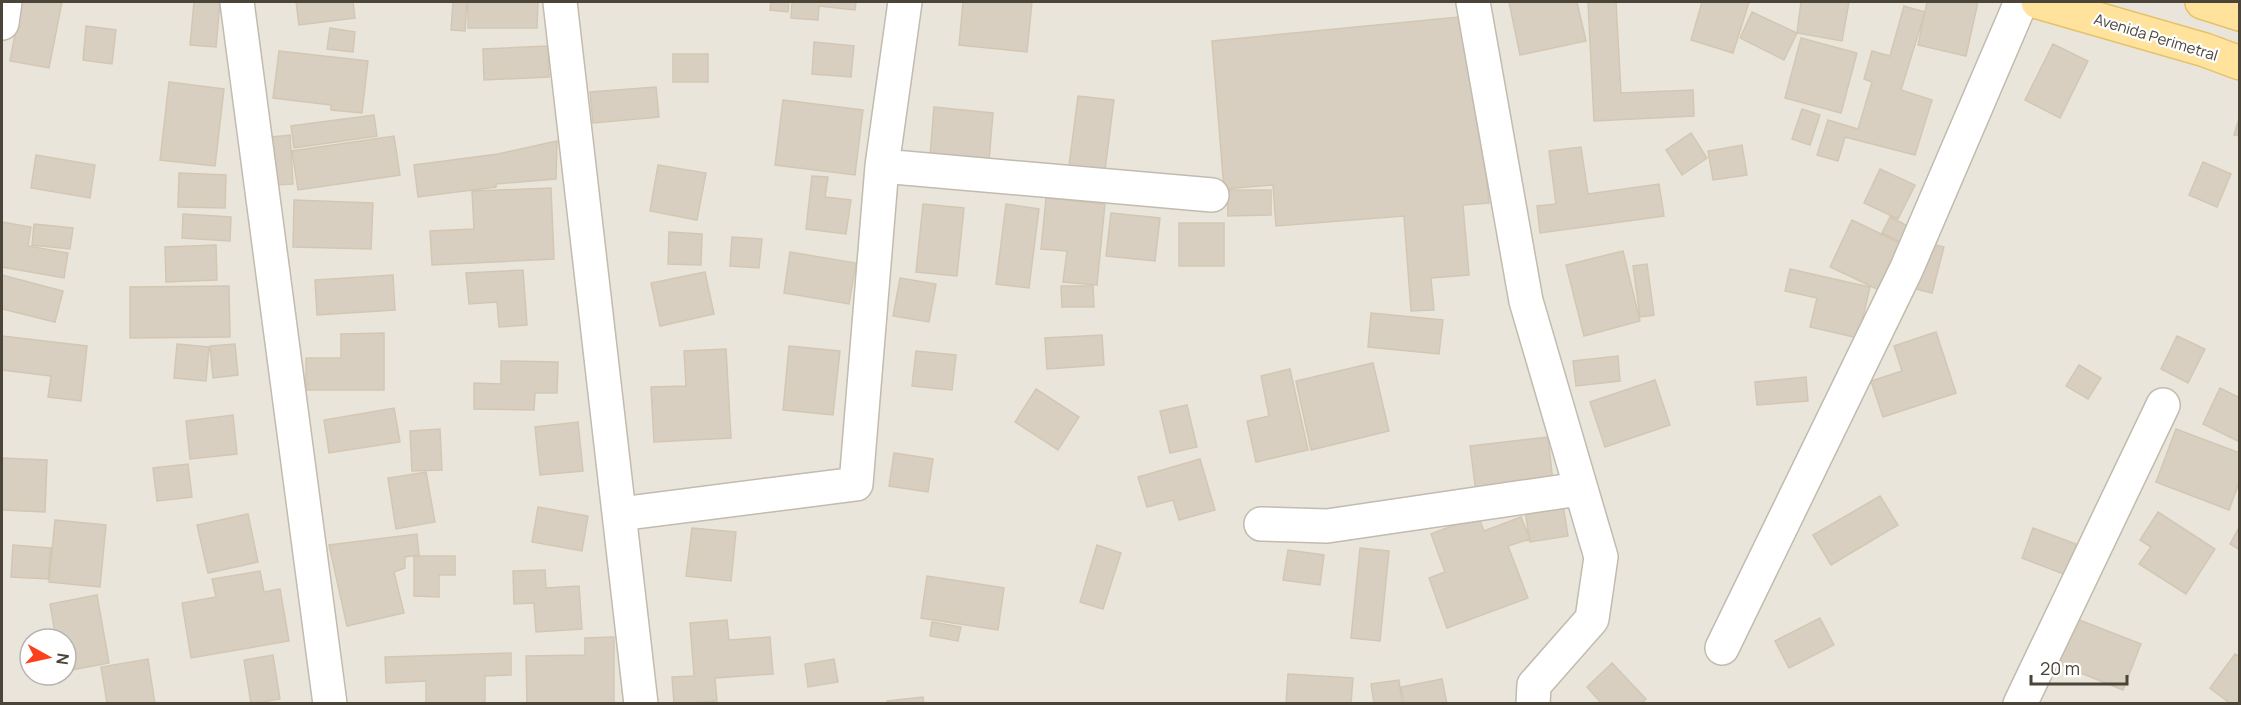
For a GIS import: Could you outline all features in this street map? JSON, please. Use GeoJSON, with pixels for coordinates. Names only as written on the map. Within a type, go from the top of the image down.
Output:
{"type":"FeatureCollection","features":[{"type":"Feature","properties":{"kind":"main road","name":"Avenida Perimetral"},"geometry":{"type":"LineString","coordinates":[[2038,2],[2205,50],[2240,63]]}},
{"type":"Feature","properties":{"kind":"main road"},"geometry":{"type":"LineString","coordinates":[[2202,2],[2240,14]]}},
{"type":"Feature","properties":{"kind":"street"},"geometry":{"type":"LineString","coordinates":[[2,23],[5,2]]}},
{"type":"Feature","properties":{"kind":"street"},"geometry":{"type":"LineString","coordinates":[[237,2],[330,704]]}},
{"type":"Feature","properties":{"kind":"street"},"geometry":{"type":"LineString","coordinates":[[560,2],[641,704]]}},
{"type":"Feature","properties":{"kind":"street"},"geometry":{"type":"LineString","coordinates":[[620,514],[856,484],[882,166],[905,2]]}},
{"type":"Feature","properties":{"kind":"street"},"geometry":{"type":"LineString","coordinates":[[1473,2],[1526,301],[1579,489],[1601,557],[1592,619],[1534,685],[1533,704]]}},
{"type":"Feature","properties":{"kind":"street"},"geometry":{"type":"LineString","coordinates":[[1722,648],[1906,270],[2021,2]]}},
{"type":"Feature","properties":{"kind":"street"},"geometry":{"type":"LineString","coordinates":[[882,166],[1212,195]]}},
{"type":"Feature","properties":{"kind":"street"},"geometry":{"type":"LineString","coordinates":[[2019,704],[2163,405]]}},
{"type":"Feature","properties":{"kind":"street"},"geometry":{"type":"LineString","coordinates":[[1261,524],[1327,526],[1579,489]]}},
{"type":"Feature","properties":{"kind":"shaded area"},"geometry":{"type":"Polygon","coordinates":[[[2,2],[2239,2],[2239,703],[2,703],[2,2]]]}},
{"type":"Feature","properties":{"kind":"building"},"geometry":{"type":"Polygon","coordinates":[[[21,2],[62,2],[49,68],[10,61],[21,2]]]}},
{"type":"Feature","properties":{"kind":"building"},"geometry":{"type":"Polygon","coordinates":[[[194,2],[220,2],[216,47],[190,45],[194,2]]]}},
{"type":"Feature","properties":{"kind":"building"},"geometry":{"type":"Polygon","coordinates":[[[296,2],[353,2],[355,18],[299,25],[296,2]]]}},
{"type":"Feature","properties":{"kind":"building"},"geometry":{"type":"Polygon","coordinates":[[[453,2],[467,2],[465,31],[451,30],[453,2]]]}},
{"type":"Feature","properties":{"kind":"building"},"geometry":{"type":"Polygon","coordinates":[[[468,2],[538,2],[537,28],[468,28],[468,2]]]}},
{"type":"Feature","properties":{"kind":"building"},"geometry":{"type":"Polygon","coordinates":[[[771,2],[789,2],[788,12],[770,10],[771,2]]]}},
{"type":"Feature","properties":{"kind":"building"},"geometry":{"type":"Polygon","coordinates":[[[792,2],[856,2],[855,10],[819,6],[818,20],[791,18],[792,2]]]}},
{"type":"Feature","properties":{"kind":"building"},"geometry":{"type":"Polygon","coordinates":[[[963,2],[1032,2],[1027,52],[959,45],[963,2]]]}},
{"type":"Feature","properties":{"kind":"building"},"geometry":{"type":"Polygon","coordinates":[[[1509,2],[1577,2],[1586,41],[1520,55],[1509,2]]]}},
{"type":"Feature","properties":{"kind":"building"},"geometry":{"type":"Polygon","coordinates":[[[1588,2],[1616,2],[1621,93],[1693,90],[1694,116],[1594,121],[1588,2]]]}},
{"type":"Feature","properties":{"kind":"building"},"geometry":{"type":"Polygon","coordinates":[[[1702,2],[1749,2],[1733,53],[1691,40],[1702,2]]]}},
{"type":"Feature","properties":{"kind":"building"},"geometry":{"type":"Polygon","coordinates":[[[1801,2],[1849,2],[1842,41],[1797,33],[1801,2]]]}},
{"type":"Feature","properties":{"kind":"building"},"geometry":{"type":"Polygon","coordinates":[[[1927,2],[1978,2],[1966,56],[1918,45],[1927,2]]]}},
{"type":"Feature","properties":{"kind":"building"},"geometry":{"type":"Polygon","coordinates":[[[1904,6],[1925,12],[1901,90],[1932,100],[1915,155],[1845,137],[1838,161],[1817,155],[1828,120],[1858,129],[1872,82],[1864,79],[1872,51],[1890,56],[1904,6]]]}},
{"type":"Feature","properties":{"kind":"building"},"geometry":{"type":"Polygon","coordinates":[[[1752,12],[1797,33],[1784,60],[1740,38],[1752,12]]]}},
{"type":"Feature","properties":{"kind":"building"},"geometry":{"type":"Polygon","coordinates":[[[1469,16],[1489,203],[1463,205],[1469,275],[1431,278],[1434,310],[1411,311],[1404,216],[1276,226],[1273,185],[1224,189],[1212,41],[1469,16]]]}},
{"type":"Feature","properties":{"kind":"building"},"geometry":{"type":"Polygon","coordinates":[[[86,26],[116,30],[112,64],[83,60],[86,26]]]}},
{"type":"Feature","properties":{"kind":"building"},"geometry":{"type":"Polygon","coordinates":[[[330,28],[355,32],[353,52],[327,49],[330,28]]]}},
{"type":"Feature","properties":{"kind":"building"},"geometry":{"type":"Polygon","coordinates":[[[1801,38],[1857,53],[1841,113],[1785,98],[1801,38]]]}},
{"type":"Feature","properties":{"kind":"building"},"geometry":{"type":"Polygon","coordinates":[[[814,42],[854,46],[851,77],[812,74],[814,42]]]}},
{"type":"Feature","properties":{"kind":"building"},"geometry":{"type":"Polygon","coordinates":[[[2053,44],[2088,61],[2060,118],[2025,100],[2053,44]]]}},
{"type":"Feature","properties":{"kind":"building"},"geometry":{"type":"Polygon","coordinates":[[[548,46],[549,77],[484,80],[483,49],[548,46]]]}},
{"type":"Feature","properties":{"kind":"building"},"geometry":{"type":"Polygon","coordinates":[[[279,51],[368,61],[362,113],[331,110],[331,105],[273,98],[279,51]]]}},
{"type":"Feature","properties":{"kind":"building"},"geometry":{"type":"Polygon","coordinates":[[[673,54],[708,54],[708,82],[673,82],[673,54]]]}},
{"type":"Feature","properties":{"kind":"building"},"geometry":{"type":"Polygon","coordinates":[[[169,82],[224,89],[215,166],[160,160],[169,82]]]}},
{"type":"Feature","properties":{"kind":"building"},"geometry":{"type":"Polygon","coordinates":[[[656,87],[659,117],[593,123],[590,92],[656,87]]]}},
{"type":"Feature","properties":{"kind":"building"},"geometry":{"type":"Polygon","coordinates":[[[1078,96],[1114,100],[1105,170],[1069,166],[1078,96]]]}},
{"type":"Feature","properties":{"kind":"building"},"geometry":{"type":"Polygon","coordinates":[[[783,100],[863,110],[855,175],[775,165],[783,100]]]}},
{"type":"Feature","properties":{"kind":"building"},"geometry":{"type":"Polygon","coordinates":[[[934,107],[993,113],[989,161],[930,156],[934,107]]]}},
{"type":"Feature","properties":{"kind":"building"},"geometry":{"type":"Polygon","coordinates":[[[1802,109],[1820,115],[1810,145],[1792,139],[1802,109]]]}},
{"type":"Feature","properties":{"kind":"building"},"geometry":{"type":"Polygon","coordinates":[[[374,115],[377,136],[294,148],[291,126],[374,115]]]}},
{"type":"Feature","properties":{"kind":"building"},"geometry":{"type":"Polygon","coordinates":[[[2240,115],[2240,136],[2234,135],[2240,115]]]}},
{"type":"Feature","properties":{"kind":"building"},"geometry":{"type":"Polygon","coordinates":[[[1691,133],[1707,158],[1682,175],[1666,150],[1691,133]]]}},
{"type":"Feature","properties":{"kind":"building"},"geometry":{"type":"Polygon","coordinates":[[[290,135],[293,184],[276,185],[272,137],[290,135]]]}},
{"type":"Feature","properties":{"kind":"building"},"geometry":{"type":"Polygon","coordinates":[[[394,136],[400,175],[298,190],[292,151],[394,136]]]}},
{"type":"Feature","properties":{"kind":"building"},"geometry":{"type":"Polygon","coordinates":[[[557,141],[556,179],[496,184],[496,187],[418,197],[414,165],[498,154],[557,141]]]}},
{"type":"Feature","properties":{"kind":"building"},"geometry":{"type":"Polygon","coordinates":[[[1742,145],[1747,175],[1713,180],[1708,151],[1742,145]]]}},
{"type":"Feature","properties":{"kind":"building"},"geometry":{"type":"Polygon","coordinates":[[[1581,147],[1588,194],[1659,184],[1664,216],[1540,233],[1537,206],[1556,204],[1549,151],[1581,147]]]}},
{"type":"Feature","properties":{"kind":"building"},"geometry":{"type":"Polygon","coordinates":[[[36,155],[95,165],[90,198],[31,188],[36,155]]]}},
{"type":"Feature","properties":{"kind":"building"},"geometry":{"type":"Polygon","coordinates":[[[2203,162],[2231,174],[2217,207],[2189,195],[2203,162]]]}},
{"type":"Feature","properties":{"kind":"building"},"geometry":{"type":"Polygon","coordinates":[[[658,165],[706,173],[697,220],[650,211],[658,165]]]}},
{"type":"Feature","properties":{"kind":"building"},"geometry":{"type":"Polygon","coordinates":[[[1880,169],[1915,185],[1898,219],[1864,203],[1880,169]]]}},
{"type":"Feature","properties":{"kind":"building"},"geometry":{"type":"Polygon","coordinates":[[[179,173],[226,175],[225,208],[178,207],[179,173]]]}},
{"type":"Feature","properties":{"kind":"building"},"geometry":{"type":"Polygon","coordinates":[[[812,176],[828,177],[825,197],[851,200],[846,234],[806,229],[812,176]]]}},
{"type":"Feature","properties":{"kind":"building"},"geometry":{"type":"Polygon","coordinates":[[[551,188],[554,259],[432,265],[430,231],[474,229],[472,191],[551,188]]]}},
{"type":"Feature","properties":{"kind":"building"},"geometry":{"type":"Polygon","coordinates":[[[1227,190],[1271,190],[1271,215],[1228,216],[1227,190]]]}},
{"type":"Feature","properties":{"kind":"building"},"geometry":{"type":"Polygon","coordinates":[[[1046,198],[1105,204],[1097,285],[1063,282],[1067,251],[1041,249],[1046,198]]]}},
{"type":"Feature","properties":{"kind":"building"},"geometry":{"type":"Polygon","coordinates":[[[294,200],[373,203],[371,249],[293,247],[294,200]]]}},
{"type":"Feature","properties":{"kind":"building"},"geometry":{"type":"Polygon","coordinates":[[[923,204],[964,208],[957,276],[916,272],[923,204]]]}},
{"type":"Feature","properties":{"kind":"building"},"geometry":{"type":"Polygon","coordinates":[[[1006,204],[1039,209],[1029,288],[996,284],[1006,204]]]}},
{"type":"Feature","properties":{"kind":"building"},"geometry":{"type":"Polygon","coordinates":[[[1111,213],[1160,218],[1155,261],[1106,256],[1111,213]]]}},
{"type":"Feature","properties":{"kind":"building"},"geometry":{"type":"Polygon","coordinates":[[[183,214],[231,217],[230,241],[182,238],[183,214]]]}},
{"type":"Feature","properties":{"kind":"building"},"geometry":{"type":"Polygon","coordinates":[[[1890,217],[1910,227],[1902,243],[1882,233],[1890,217]]]}},
{"type":"Feature","properties":{"kind":"building"},"geometry":{"type":"Polygon","coordinates":[[[1852,220],[1902,244],[1881,291],[1830,267],[1852,220]]]}},
{"type":"Feature","properties":{"kind":"building"},"geometry":{"type":"Polygon","coordinates":[[[2,222],[31,227],[28,246],[68,253],[64,278],[2,267],[2,222]]]}},
{"type":"Feature","properties":{"kind":"building"},"geometry":{"type":"Polygon","coordinates":[[[1179,223],[1224,223],[1224,266],[1179,266],[1179,223]]]}},
{"type":"Feature","properties":{"kind":"building"},"geometry":{"type":"Polygon","coordinates":[[[34,224],[73,228],[70,249],[32,245],[34,224]]]}},
{"type":"Feature","properties":{"kind":"building"},"geometry":{"type":"Polygon","coordinates":[[[669,232],[702,234],[701,265],[668,264],[669,232]]]}},
{"type":"Feature","properties":{"kind":"building"},"geometry":{"type":"Polygon","coordinates":[[[732,237],[762,239],[759,268],[730,266],[732,237]]]}},
{"type":"Feature","properties":{"kind":"building"},"geometry":{"type":"Polygon","coordinates":[[[1924,242],[1944,247],[1932,293],[1912,288],[1924,242]]]}},
{"type":"Feature","properties":{"kind":"building"},"geometry":{"type":"Polygon","coordinates":[[[216,245],[217,280],[166,282],[165,247],[216,245]]]}},
{"type":"Feature","properties":{"kind":"building"},"geometry":{"type":"Polygon","coordinates":[[[1623,251],[1640,321],[1584,336],[1566,265],[1623,251]]]}},
{"type":"Feature","properties":{"kind":"building"},"geometry":{"type":"Polygon","coordinates":[[[790,252],[856,263],[849,304],[784,293],[790,252]]]}},
{"type":"Feature","properties":{"kind":"building"},"geometry":{"type":"Polygon","coordinates":[[[1647,264],[1654,315],[1640,317],[1633,266],[1647,264]]]}},
{"type":"Feature","properties":{"kind":"building"},"geometry":{"type":"Polygon","coordinates":[[[1790,269],[1870,287],[1858,338],[1810,327],[1817,298],[1785,291],[1790,269]]]}},
{"type":"Feature","properties":{"kind":"building"},"geometry":{"type":"Polygon","coordinates":[[[523,270],[527,325],[499,327],[497,302],[469,304],[466,273],[523,270]]]}},
{"type":"Feature","properties":{"kind":"building"},"geometry":{"type":"Polygon","coordinates":[[[705,272],[714,314],[660,326],[651,283],[705,272]]]}},
{"type":"Feature","properties":{"kind":"building"},"geometry":{"type":"Polygon","coordinates":[[[2,275],[63,291],[55,322],[2,309],[2,275]]]}},
{"type":"Feature","properties":{"kind":"building"},"geometry":{"type":"Polygon","coordinates":[[[393,275],[395,310],[317,315],[315,280],[393,275]]]}},
{"type":"Feature","properties":{"kind":"building"},"geometry":{"type":"Polygon","coordinates":[[[900,278],[936,284],[929,322],[893,316],[900,278]]]}},
{"type":"Feature","properties":{"kind":"building"},"geometry":{"type":"Polygon","coordinates":[[[229,286],[230,337],[130,338],[130,287],[229,286]]]}},
{"type":"Feature","properties":{"kind":"building"},"geometry":{"type":"Polygon","coordinates":[[[1061,286],[1093,286],[1094,307],[1062,307],[1061,286]]]}},
{"type":"Feature","properties":{"kind":"building"},"geometry":{"type":"Polygon","coordinates":[[[1371,313],[1443,320],[1439,354],[1368,347],[1371,313]]]}},
{"type":"Feature","properties":{"kind":"building"},"geometry":{"type":"Polygon","coordinates":[[[1936,332],[1956,393],[1883,417],[1871,381],[1902,371],[1894,346],[1936,332]]]}},
{"type":"Feature","properties":{"kind":"building"},"geometry":{"type":"Polygon","coordinates":[[[384,333],[384,390],[306,390],[306,358],[341,358],[341,334],[384,333]]]}},
{"type":"Feature","properties":{"kind":"building"},"geometry":{"type":"Polygon","coordinates":[[[1102,335],[1104,365],[1047,369],[1045,338],[1102,335]]]}},
{"type":"Feature","properties":{"kind":"building"},"geometry":{"type":"Polygon","coordinates":[[[2,336],[87,346],[81,401],[48,397],[51,376],[2,370],[2,336]]]}},
{"type":"Feature","properties":{"kind":"building"},"geometry":{"type":"Polygon","coordinates":[[[2177,336],[2205,349],[2188,383],[2161,369],[2177,336]]]}},
{"type":"Feature","properties":{"kind":"building"},"geometry":{"type":"Polygon","coordinates":[[[177,344],[209,347],[206,381],[174,378],[177,344]]]}},
{"type":"Feature","properties":{"kind":"building"},"geometry":{"type":"Polygon","coordinates":[[[235,344],[238,375],[213,378],[210,346],[235,344]]]}},
{"type":"Feature","properties":{"kind":"building"},"geometry":{"type":"Polygon","coordinates":[[[789,346],[840,351],[833,415],[783,410],[789,346]]]}},
{"type":"Feature","properties":{"kind":"building"},"geometry":{"type":"Polygon","coordinates":[[[726,349],[731,438],[654,442],[651,387],[686,386],[684,351],[726,349]]]}},
{"type":"Feature","properties":{"kind":"building"},"geometry":{"type":"Polygon","coordinates":[[[916,351],[956,355],[952,390],[912,386],[916,351]]]}},
{"type":"Feature","properties":{"kind":"building"},"geometry":{"type":"Polygon","coordinates":[[[1618,356],[1620,381],[1576,386],[1573,361],[1618,356]]]}},
{"type":"Feature","properties":{"kind":"building"},"geometry":{"type":"Polygon","coordinates":[[[501,361],[558,362],[557,393],[535,393],[534,410],[474,409],[474,383],[501,384],[501,361]]]}},
{"type":"Feature","properties":{"kind":"building"},"geometry":{"type":"Polygon","coordinates":[[[1373,363],[1389,431],[1311,450],[1296,381],[1373,363]]]}},
{"type":"Feature","properties":{"kind":"building"},"geometry":{"type":"Polygon","coordinates":[[[2079,365],[2101,378],[2088,399],[2066,386],[2079,365]]]}},
{"type":"Feature","properties":{"kind":"building"},"geometry":{"type":"Polygon","coordinates":[[[1290,369],[1308,450],[1256,462],[1247,421],[1269,416],[1261,376],[1290,369]]]}},
{"type":"Feature","properties":{"kind":"building"},"geometry":{"type":"Polygon","coordinates":[[[1806,377],[1808,401],[1757,405],[1755,382],[1806,377]]]}},
{"type":"Feature","properties":{"kind":"building"},"geometry":{"type":"Polygon","coordinates":[[[1655,380],[1670,425],[1605,447],[1590,402],[1655,380]]]}},
{"type":"Feature","properties":{"kind":"building"},"geometry":{"type":"Polygon","coordinates":[[[2220,388],[2240,398],[2240,442],[2203,424],[2220,388]]]}},
{"type":"Feature","properties":{"kind":"building"},"geometry":{"type":"Polygon","coordinates":[[[1036,389],[1079,417],[1058,450],[1015,422],[1036,389]]]}},
{"type":"Feature","properties":{"kind":"building"},"geometry":{"type":"Polygon","coordinates":[[[1187,405],[1197,447],[1170,453],[1160,411],[1187,405]]]}},
{"type":"Feature","properties":{"kind":"building"},"geometry":{"type":"Polygon","coordinates":[[[394,408],[400,442],[329,453],[324,420],[394,408]]]}},
{"type":"Feature","properties":{"kind":"building"},"geometry":{"type":"Polygon","coordinates":[[[233,415],[237,454],[190,459],[186,421],[233,415]]]}},
{"type":"Feature","properties":{"kind":"building"},"geometry":{"type":"Polygon","coordinates":[[[578,422],[583,471],[540,475],[535,427],[578,422]]]}},
{"type":"Feature","properties":{"kind":"building"},"geometry":{"type":"Polygon","coordinates":[[[440,429],[442,470],[412,471],[410,431],[440,429]]]}},
{"type":"Feature","properties":{"kind":"building"},"geometry":{"type":"Polygon","coordinates":[[[2176,429],[2240,453],[2240,480],[2229,510],[2156,482],[2176,429]]]}},
{"type":"Feature","properties":{"kind":"building"},"geometry":{"type":"Polygon","coordinates":[[[1548,437],[1553,482],[1476,492],[1470,446],[1548,437]]]}},
{"type":"Feature","properties":{"kind":"building"},"geometry":{"type":"Polygon","coordinates":[[[894,453],[933,459],[928,492],[889,486],[894,453]]]}},
{"type":"Feature","properties":{"kind":"building"},"geometry":{"type":"Polygon","coordinates":[[[2,458],[47,460],[45,512],[2,510],[2,458]]]}},
{"type":"Feature","properties":{"kind":"building"},"geometry":{"type":"Polygon","coordinates":[[[1200,459],[1215,510],[1179,520],[1173,500],[1147,507],[1138,477],[1200,459]]]}},
{"type":"Feature","properties":{"kind":"building"},"geometry":{"type":"Polygon","coordinates":[[[188,464],[192,497],[157,501],[153,468],[188,464]]]}},
{"type":"Feature","properties":{"kind":"building"},"geometry":{"type":"Polygon","coordinates":[[[426,472],[435,522],[396,529],[388,478],[426,472]]]}},
{"type":"Feature","properties":{"kind":"building"},"geometry":{"type":"Polygon","coordinates":[[[1880,496],[1898,525],[1831,565],[1813,535],[1880,496]]]}},
{"type":"Feature","properties":{"kind":"building"},"geometry":{"type":"Polygon","coordinates":[[[1563,505],[1568,536],[1530,542],[1525,511],[1563,505]]]}},
{"type":"Feature","properties":{"kind":"building"},"geometry":{"type":"Polygon","coordinates":[[[538,507],[588,516],[582,551],[532,542],[538,507]]]}},
{"type":"Feature","properties":{"kind":"building"},"geometry":{"type":"Polygon","coordinates":[[[2158,512],[2215,549],[2186,594],[2139,564],[2151,547],[2140,540],[2158,512]]]}},
{"type":"Feature","properties":{"kind":"building"},"geometry":{"type":"Polygon","coordinates":[[[248,514],[258,562],[208,573],[197,525],[248,514]]]}},
{"type":"Feature","properties":{"kind":"building"},"geometry":{"type":"Polygon","coordinates":[[[1478,516],[1484,531],[1521,517],[1530,539],[1508,546],[1528,598],[1447,628],[1429,578],[1445,572],[1431,534],[1478,516]]]}},
{"type":"Feature","properties":{"kind":"building"},"geometry":{"type":"Polygon","coordinates":[[[55,520],[106,525],[100,587],[49,582],[55,520]]]}},
{"type":"Feature","properties":{"kind":"building"},"geometry":{"type":"Polygon","coordinates":[[[2240,526],[2240,550],[2230,544],[2240,526]]]}},
{"type":"Feature","properties":{"kind":"building"},"geometry":{"type":"Polygon","coordinates":[[[692,528],[736,532],[731,581],[686,576],[692,528]]]}},
{"type":"Feature","properties":{"kind":"building"},"geometry":{"type":"Polygon","coordinates":[[[2033,528],[2081,546],[2069,576],[2022,558],[2033,528]]]}},
{"type":"Feature","properties":{"kind":"building"},"geometry":{"type":"Polygon","coordinates":[[[417,534],[419,555],[405,557],[405,568],[394,572],[404,613],[347,626],[329,545],[417,534]]]}},
{"type":"Feature","properties":{"kind":"building"},"geometry":{"type":"Polygon","coordinates":[[[13,545],[51,548],[48,579],[11,577],[13,545]]]}},
{"type":"Feature","properties":{"kind":"building"},"geometry":{"type":"Polygon","coordinates":[[[1097,545],[1121,553],[1103,609],[1080,602],[1097,545]]]}},
{"type":"Feature","properties":{"kind":"building"},"geometry":{"type":"Polygon","coordinates":[[[1360,548],[1389,551],[1380,641],[1351,638],[1360,548]]]}},
{"type":"Feature","properties":{"kind":"building"},"geometry":{"type":"Polygon","coordinates":[[[1288,550],[1324,555],[1320,585],[1283,580],[1288,550]]]}},
{"type":"Feature","properties":{"kind":"building"},"geometry":{"type":"Polygon","coordinates":[[[414,556],[455,556],[455,575],[439,575],[439,597],[414,596],[414,556]]]}},
{"type":"Feature","properties":{"kind":"building"},"geometry":{"type":"Polygon","coordinates":[[[545,570],[546,588],[579,586],[582,629],[536,632],[534,603],[514,604],[513,571],[545,570]]]}},
{"type":"Feature","properties":{"kind":"building"},"geometry":{"type":"Polygon","coordinates":[[[260,571],[264,592],[280,589],[289,641],[191,658],[182,603],[216,597],[212,579],[260,571]]]}},
{"type":"Feature","properties":{"kind":"building"},"geometry":{"type":"Polygon","coordinates":[[[927,576],[1004,588],[998,630],[921,618],[927,576]]]}},
{"type":"Feature","properties":{"kind":"building"},"geometry":{"type":"Polygon","coordinates":[[[97,595],[109,663],[78,669],[78,627],[54,627],[50,604],[97,595]]]}},
{"type":"Feature","properties":{"kind":"building"},"geometry":{"type":"Polygon","coordinates":[[[2069,616],[2141,644],[2123,690],[2051,661],[2069,616]]]}},
{"type":"Feature","properties":{"kind":"building"},"geometry":{"type":"Polygon","coordinates":[[[1820,618],[1834,645],[1789,668],[1775,641],[1820,618]]]}},
{"type":"Feature","properties":{"kind":"building"},"geometry":{"type":"Polygon","coordinates":[[[727,620],[729,640],[770,637],[773,674],[715,678],[717,701],[674,704],[672,677],[694,676],[690,623],[727,620]]]}},
{"type":"Feature","properties":{"kind":"building"},"geometry":{"type":"Polygon","coordinates":[[[932,622],[961,627],[958,641],[930,636],[932,622]]]}},
{"type":"Feature","properties":{"kind":"building"},"geometry":{"type":"Polygon","coordinates":[[[614,637],[614,704],[527,704],[526,656],[585,655],[585,638],[614,637]]]}},
{"type":"Feature","properties":{"kind":"building"},"geometry":{"type":"Polygon","coordinates":[[[511,653],[511,675],[485,676],[485,704],[426,704],[426,681],[386,683],[385,657],[511,653]]]}},
{"type":"Feature","properties":{"kind":"building"},"geometry":{"type":"Polygon","coordinates":[[[2235,654],[2240,657],[2240,703],[2231,704],[2210,688],[2235,654]]]}},
{"type":"Feature","properties":{"kind":"building"},"geometry":{"type":"Polygon","coordinates":[[[273,655],[280,699],[251,704],[244,660],[273,655]]]}},
{"type":"Feature","properties":{"kind":"building"},"geometry":{"type":"Polygon","coordinates":[[[148,659],[155,704],[104,704],[107,703],[101,667],[148,659]]]}},
{"type":"Feature","properties":{"kind":"building"},"geometry":{"type":"Polygon","coordinates":[[[834,659],[838,682],[808,687],[805,664],[834,659]]]}},
{"type":"Feature","properties":{"kind":"building"},"geometry":{"type":"Polygon","coordinates":[[[1612,663],[1646,699],[1641,704],[1602,704],[1587,687],[1612,663]]]}},
{"type":"Feature","properties":{"kind":"building"},"geometry":{"type":"Polygon","coordinates":[[[1288,674],[1353,678],[1351,704],[1286,704],[1288,674]]]}},
{"type":"Feature","properties":{"kind":"building"},"geometry":{"type":"Polygon","coordinates":[[[1442,679],[1447,704],[1404,704],[1401,687],[1442,679]]]}},
{"type":"Feature","properties":{"kind":"building"},"geometry":{"type":"Polygon","coordinates":[[[1399,680],[1402,704],[1374,704],[1371,684],[1399,680]]]}},
{"type":"Feature","properties":{"kind":"building"},"geometry":{"type":"Polygon","coordinates":[[[923,697],[924,704],[887,704],[887,701],[923,697]]]}}]}
